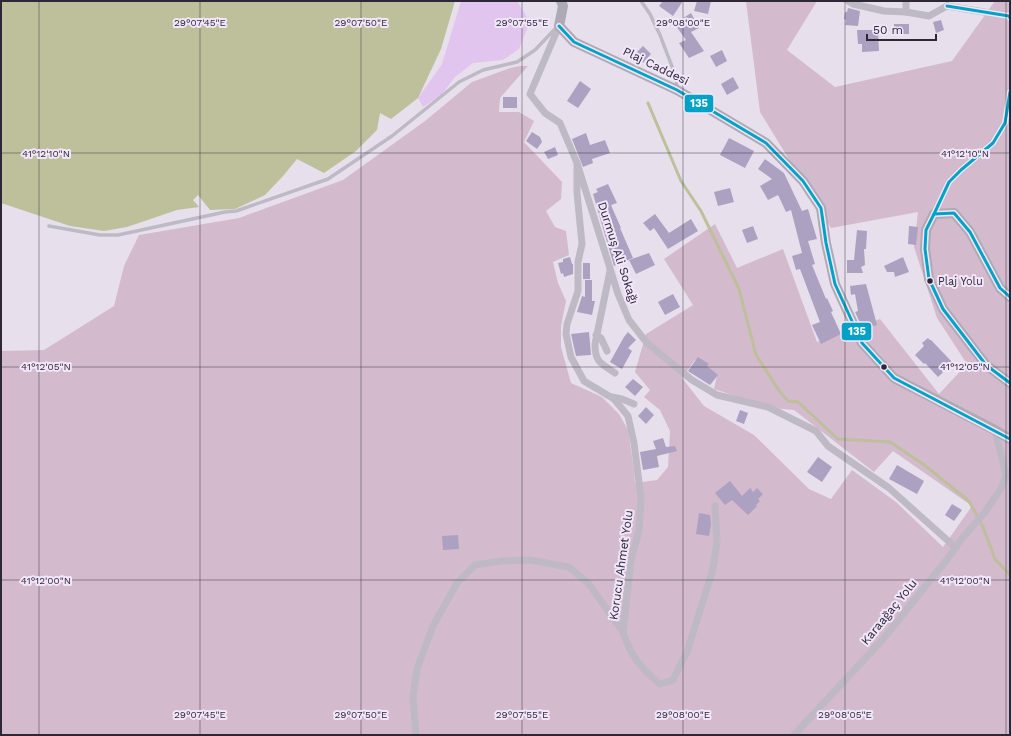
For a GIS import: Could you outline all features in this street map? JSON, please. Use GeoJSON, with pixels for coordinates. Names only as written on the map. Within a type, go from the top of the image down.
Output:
{"type":"FeatureCollection","features":[{"type":"Feature","properties":{"kind":"street"},"geometry":{"type":"LineString","coordinates":[[848,1],[853,4],[884,12],[906,12],[929,16],[947,3],[1009,16],[1010,18]]}},
{"type":"Feature","properties":{"kind":"street"},"geometry":{"type":"LineString","coordinates":[[906,1],[906,12]]}},
{"type":"Feature","properties":{"kind":"street"},"geometry":{"type":"LineString","coordinates":[[559,26],[564,3]]}},
{"type":"Feature","properties":{"kind":"street","name":"Plaj Caddesi"},"geometry":{"type":"LineString","coordinates":[[559,26],[574,42],[677,90],[766,142],[803,181],[821,208],[835,284],[862,343],[894,378],[1010,439]]}},
{"type":"Feature","properties":{"kind":"street","name":"Durmuş Ali Sokağı"},"geometry":{"type":"LineString","coordinates":[[559,26],[530,94],[546,113],[560,123],[577,163],[618,294],[629,320],[646,343],[692,380],[717,395],[768,407],[816,431],[828,446],[889,488],[958,545]]}},
{"type":"Feature","properties":{"kind":"street"},"geometry":{"type":"LineString","coordinates":[[1010,92],[1005,123],[993,143],[960,170],[949,182],[926,230],[925,249],[929,279],[943,309],[986,364],[1010,384]]}},
{"type":"Feature","properties":{"kind":"street","name":"Korucu Ahmet Yolu"},"geometry":{"type":"LineString","coordinates":[[577,163],[577,193],[582,244],[578,262],[578,291],[567,324],[566,334],[571,357],[584,381],[612,397],[628,416],[634,443],[641,498],[640,531],[631,560],[623,632]]}},
{"type":"Feature","properties":{"kind":"street"},"geometry":{"type":"LineString","coordinates":[[934,214],[954,213],[970,232],[1000,288],[1010,297]]}},
{"type":"Feature","properties":{"kind":"street"},"geometry":{"type":"LineString","coordinates":[[611,269],[596,335],[595,355],[598,362],[615,373]]}},
{"type":"Feature","properties":{"kind":"street"},"geometry":{"type":"LineString","coordinates":[[596,335],[601,338],[607,351]]}},
{"type":"Feature","properties":{"kind":"street"},"geometry":{"type":"LineString","coordinates":[[612,397],[634,404]]}},
{"type":"Feature","properties":{"kind":"street","name":"Karaağaç Yolu"},"geometry":{"type":"LineString","coordinates":[[794,735],[884,638],[985,512],[1002,487],[1006,475],[995,430]]}},
{"type":"Feature","properties":{"kind":"street"},"geometry":{"type":"LineString","coordinates":[[623,632],[628,648],[644,671],[660,684],[672,680],[687,652],[713,569],[717,543],[716,506]]}},
{"type":"Feature","properties":{"kind":"street","name":"Korucu Ahmet Yolu"},"geometry":{"type":"LineString","coordinates":[[416,735],[413,697],[418,669],[433,626],[457,583],[475,565],[530,560],[570,567],[589,584],[623,632]]}},
{"type":"Feature","properties":{"kind":"lane"},"geometry":{"type":"LineString","coordinates":[[640,1],[650,14],[660,35],[676,77],[677,90]]}},
{"type":"Feature","properties":{"kind":"lane"},"geometry":{"type":"LineString","coordinates":[[49,226],[100,235],[118,235],[225,212],[236,211],[328,179],[392,136],[459,82],[483,70],[517,62],[535,50],[559,26]]}},
{"type":"Feature","properties":{"kind":"shaded area"},"geometry":{"type":"Polygon","coordinates":[[[1,1],[455,1],[441,49],[418,98],[391,119],[380,113],[377,130],[356,151],[324,173],[297,159],[265,195],[235,209],[210,210],[198,195],[193,200],[199,207],[177,210],[127,227],[104,231],[70,226],[1,203],[1,1]]]}},
{"type":"Feature","properties":{"kind":"shaded area"},"geometry":{"type":"Polygon","coordinates":[[[746,1],[817,1],[787,50],[835,87],[952,61],[995,1],[1010,1],[1010,735],[1,735],[1,351],[44,350],[114,306],[124,266],[139,235],[239,218],[343,180],[425,121],[472,82],[510,68],[528,66],[500,98],[499,112],[519,112],[534,121],[524,142],[562,182],[561,199],[546,211],[555,227],[566,231],[569,255],[553,262],[558,283],[566,301],[561,326],[561,347],[571,383],[602,397],[619,414],[628,430],[635,483],[657,480],[668,467],[670,431],[660,410],[644,397],[650,390],[635,372],[646,334],[693,305],[664,259],[715,224],[737,268],[783,249],[817,342],[880,319],[939,394],[967,364],[937,318],[914,247],[918,212],[831,228],[760,112],[746,1]],[[695,360],[682,378],[704,406],[754,435],[809,489],[831,499],[852,470],[896,502],[943,547],[972,506],[893,451],[874,472],[794,410],[772,408],[714,389],[717,375],[695,360]]]}},
{"type":"Feature","properties":{"kind":"sand"},"geometry":{"type":"Polygon","coordinates":[[[461,1],[517,1],[530,22],[519,49],[503,60],[473,63],[455,77],[442,94],[423,107],[418,98],[442,64],[461,1]]]}},
{"type":"Feature","properties":{"kind":"building"},"geometry":{"type":"Polygon","coordinates":[[[663,1],[683,1],[673,16],[659,6],[663,1]]]}},
{"type":"Feature","properties":{"kind":"building"},"geometry":{"type":"Polygon","coordinates":[[[697,1],[711,1],[708,14],[694,11],[697,1]]]}},
{"type":"Feature","properties":{"kind":"building"},"geometry":{"type":"Polygon","coordinates":[[[848,8],[860,11],[858,26],[845,25],[845,12],[847,12],[848,8]]]}},
{"type":"Feature","properties":{"kind":"building"},"geometry":{"type":"Polygon","coordinates":[[[691,13],[699,28],[691,32],[704,51],[689,58],[679,43],[686,40],[676,26],[683,22],[680,20],[691,13]]]}},
{"type":"Feature","properties":{"kind":"building"},"geometry":{"type":"Polygon","coordinates":[[[941,20],[944,30],[936,33],[933,22],[941,20]]]}},
{"type":"Feature","properties":{"kind":"building"},"geometry":{"type":"Polygon","coordinates":[[[894,24],[909,24],[909,34],[894,34],[894,24]]]}},
{"type":"Feature","properties":{"kind":"building"},"geometry":{"type":"Polygon","coordinates":[[[857,30],[878,30],[879,51],[862,52],[862,44],[858,44],[857,30]]]}},
{"type":"Feature","properties":{"kind":"building"},"geometry":{"type":"Polygon","coordinates":[[[643,46],[651,54],[643,63],[634,55],[643,46]]]}},
{"type":"Feature","properties":{"kind":"building"},"geometry":{"type":"Polygon","coordinates":[[[722,50],[727,61],[716,67],[710,56],[722,50]]]}},
{"type":"Feature","properties":{"kind":"building"},"geometry":{"type":"Polygon","coordinates":[[[733,77],[739,88],[727,95],[721,84],[733,77]]]}},
{"type":"Feature","properties":{"kind":"building"},"geometry":{"type":"Polygon","coordinates":[[[580,81],[591,89],[578,108],[567,101],[580,81]]]}},
{"type":"Feature","properties":{"kind":"building"},"geometry":{"type":"Polygon","coordinates":[[[503,97],[517,97],[517,108],[503,108],[503,97]]]}},
{"type":"Feature","properties":{"kind":"building"},"geometry":{"type":"Polygon","coordinates":[[[532,132],[540,137],[542,142],[537,149],[526,141],[532,132]]]}},
{"type":"Feature","properties":{"kind":"building"},"geometry":{"type":"Polygon","coordinates":[[[586,133],[590,145],[605,140],[610,153],[592,159],[593,163],[583,167],[572,139],[586,133]]]}},
{"type":"Feature","properties":{"kind":"building"},"geometry":{"type":"Polygon","coordinates":[[[729,138],[754,151],[745,168],[720,155],[729,138]]]}},
{"type":"Feature","properties":{"kind":"building"},"geometry":{"type":"Polygon","coordinates":[[[555,147],[558,155],[548,159],[544,152],[555,147]]]}},
{"type":"Feature","properties":{"kind":"building"},"geometry":{"type":"Polygon","coordinates":[[[765,159],[784,173],[802,211],[808,209],[817,239],[808,241],[815,264],[812,265],[826,299],[827,298],[833,311],[831,312],[841,334],[821,344],[812,325],[820,322],[800,269],[796,270],[792,256],[802,253],[791,210],[786,212],[778,195],[768,200],[760,186],[772,179],[758,169],[765,159]]]}},
{"type":"Feature","properties":{"kind":"building"},"geometry":{"type":"Polygon","coordinates":[[[608,184],[617,203],[611,205],[633,258],[614,266],[593,194],[598,192],[596,189],[608,184]]]}},
{"type":"Feature","properties":{"kind":"building"},"geometry":{"type":"Polygon","coordinates":[[[730,188],[734,202],[718,206],[714,192],[730,188]]]}},
{"type":"Feature","properties":{"kind":"building"},"geometry":{"type":"Polygon","coordinates":[[[655,214],[669,233],[691,219],[698,231],[668,249],[654,228],[650,231],[643,223],[655,214]]]}},
{"type":"Feature","properties":{"kind":"building"},"geometry":{"type":"Polygon","coordinates":[[[753,226],[758,239],[747,243],[742,230],[753,226]]]}},
{"type":"Feature","properties":{"kind":"building"},"geometry":{"type":"Polygon","coordinates":[[[909,226],[918,227],[916,245],[908,244],[909,226]]]}},
{"type":"Feature","properties":{"kind":"building"},"geometry":{"type":"Polygon","coordinates":[[[857,230],[867,231],[866,249],[864,249],[865,265],[861,267],[863,273],[847,273],[847,260],[854,260],[857,230]]]}},
{"type":"Feature","properties":{"kind":"building"},"geometry":{"type":"Polygon","coordinates":[[[649,253],[655,265],[636,274],[629,260],[649,253]]]}},
{"type":"Feature","properties":{"kind":"building"},"geometry":{"type":"Polygon","coordinates":[[[570,257],[573,264],[573,274],[564,277],[563,273],[561,274],[558,263],[563,262],[563,259],[570,257]]]}},
{"type":"Feature","properties":{"kind":"building"},"geometry":{"type":"Polygon","coordinates":[[[903,257],[909,272],[895,277],[894,272],[887,272],[884,266],[903,257]]]}},
{"type":"Feature","properties":{"kind":"building"},"geometry":{"type":"Polygon","coordinates":[[[583,263],[590,263],[590,279],[583,279],[583,263]]]}},
{"type":"Feature","properties":{"kind":"building"},"geometry":{"type":"Polygon","coordinates":[[[585,280],[592,280],[592,301],[595,301],[592,315],[577,312],[582,296],[585,297],[585,280]]]}},
{"type":"Feature","properties":{"kind":"building"},"geometry":{"type":"Polygon","coordinates":[[[866,284],[877,325],[863,329],[855,312],[858,311],[855,294],[851,295],[850,286],[866,284]]]}},
{"type":"Feature","properties":{"kind":"building"},"geometry":{"type":"Polygon","coordinates":[[[673,294],[680,307],[665,315],[658,302],[673,294]]]}},
{"type":"Feature","properties":{"kind":"building"},"geometry":{"type":"Polygon","coordinates":[[[589,332],[591,355],[576,356],[571,334],[589,332]]]}},
{"type":"Feature","properties":{"kind":"building"},"geometry":{"type":"Polygon","coordinates":[[[628,332],[636,340],[628,348],[632,351],[622,369],[610,362],[628,332]]]}},
{"type":"Feature","properties":{"kind":"building"},"geometry":{"type":"Polygon","coordinates":[[[928,338],[953,363],[938,377],[915,355],[924,346],[922,343],[928,338]]]}},
{"type":"Feature","properties":{"kind":"building"},"geometry":{"type":"Polygon","coordinates":[[[698,357],[709,364],[707,366],[718,375],[710,385],[688,371],[698,357]]]}},
{"type":"Feature","properties":{"kind":"building"},"geometry":{"type":"Polygon","coordinates":[[[633,379],[643,387],[635,396],[625,387],[633,379]]]}},
{"type":"Feature","properties":{"kind":"building"},"geometry":{"type":"Polygon","coordinates":[[[646,407],[654,415],[646,424],[638,416],[646,407]]]}},
{"type":"Feature","properties":{"kind":"building"},"geometry":{"type":"Polygon","coordinates":[[[740,410],[748,413],[744,424],[736,421],[740,410]]]}},
{"type":"Feature","properties":{"kind":"building"},"geometry":{"type":"Polygon","coordinates":[[[663,438],[666,447],[675,446],[677,451],[657,456],[659,467],[643,470],[640,452],[656,449],[653,441],[663,438]]]}},
{"type":"Feature","properties":{"kind":"building"},"geometry":{"type":"Polygon","coordinates":[[[818,457],[832,467],[822,482],[807,472],[818,457]]]}},
{"type":"Feature","properties":{"kind":"building"},"geometry":{"type":"Polygon","coordinates":[[[897,465],[924,481],[917,494],[889,479],[897,465]]]}},
{"type":"Feature","properties":{"kind":"building"},"geometry":{"type":"Polygon","coordinates":[[[730,481],[742,496],[750,488],[753,492],[757,488],[763,494],[758,499],[760,501],[756,505],[757,506],[748,515],[732,500],[725,505],[715,493],[730,481]]]}},
{"type":"Feature","properties":{"kind":"building"},"geometry":{"type":"Polygon","coordinates":[[[952,504],[962,510],[954,521],[945,515],[952,504]]]}},
{"type":"Feature","properties":{"kind":"building"},"geometry":{"type":"Polygon","coordinates":[[[699,513],[710,515],[711,524],[709,536],[696,534],[699,513]]]}},
{"type":"Feature","properties":{"kind":"building"},"geometry":{"type":"Polygon","coordinates":[[[458,535],[459,549],[443,550],[442,536],[458,535]]]}},
{"type":"Feature","properties":{"kind":"waterway"},"geometry":{"type":"LineString","coordinates":[[648,103],[681,181],[701,211],[739,289],[756,355],[780,392],[788,401],[798,402],[838,439],[890,442],[923,464],[969,501],[983,527],[995,559],[1010,575]]}},
{"type":"Feature","properties":{"kind":"transit line","name":"135"},"geometry":{"type":"LineString","coordinates":[[947,6],[1009,16],[1010,18]]}},
{"type":"Feature","properties":{"kind":"transit line","name":"135"},"geometry":{"type":"LineString","coordinates":[[559,26],[574,42],[677,90],[766,143],[803,181],[821,208],[826,243],[835,284],[862,343],[894,378],[1010,439]]}},
{"type":"Feature","properties":{"kind":"transit line","name":"135"},"geometry":{"type":"LineString","coordinates":[[934,214],[949,182],[993,143],[1005,123],[1010,92]]}},
{"type":"Feature","properties":{"kind":"transit line","name":"135"},"geometry":{"type":"LineString","coordinates":[[1010,297],[1000,288],[970,232],[954,213],[934,214],[926,230],[925,249],[929,279],[943,309],[986,365],[1010,383]]}},
{"type":"Feature","properties":{"kind":"place","name":"Plaj Yolu"},"geometry":{"type":"Point","coordinates":[930,281]}}]}
